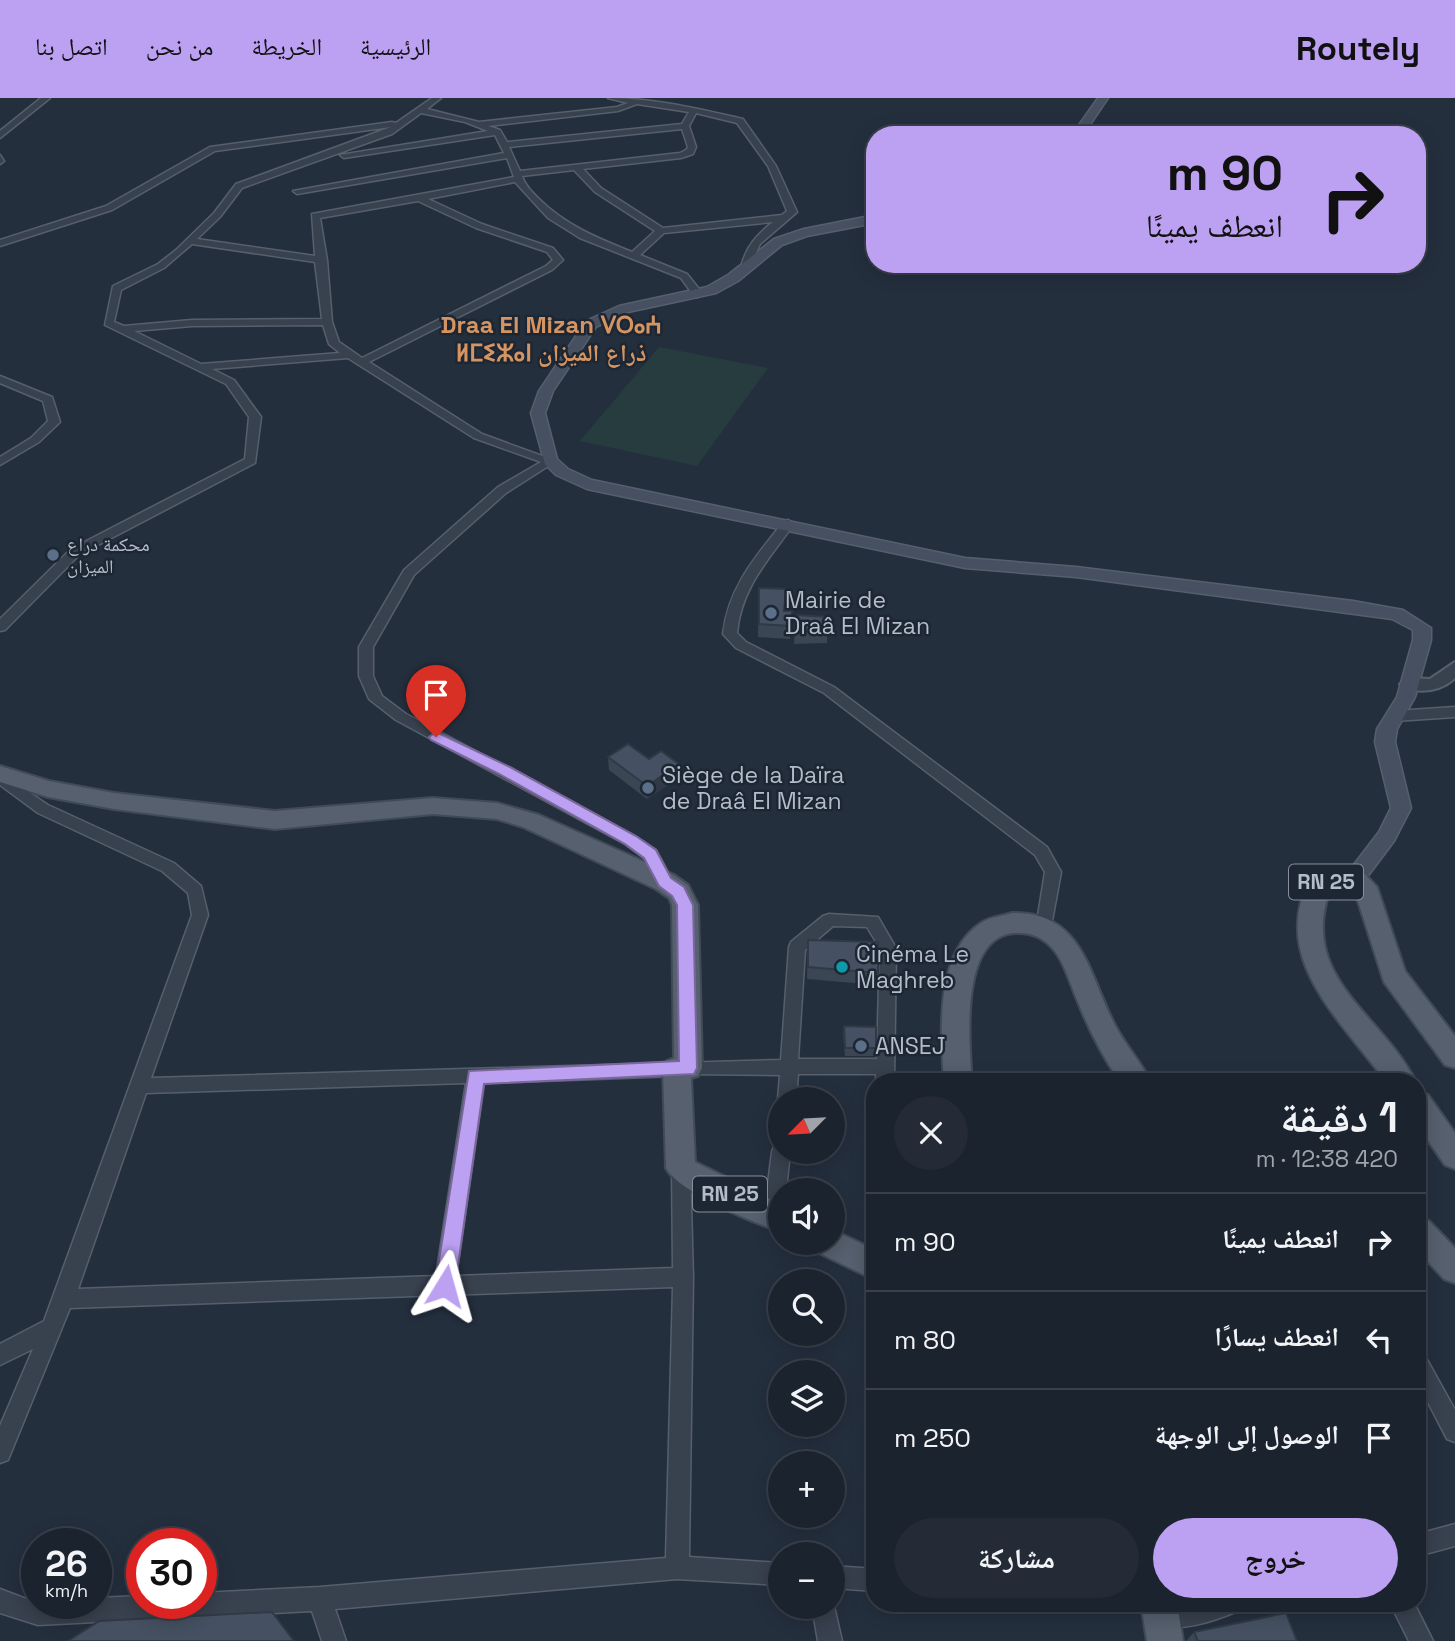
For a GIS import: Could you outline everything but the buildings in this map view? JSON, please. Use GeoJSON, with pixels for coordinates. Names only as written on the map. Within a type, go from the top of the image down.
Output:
{"type":"FeatureCollection","features":[{"type":"Feature","properties":{"kind":"main road"},"geometry":{"type":"LineString","coordinates":[[1083,126],[1103,98]]}},
{"type":"Feature","properties":{"kind":"main road"},"geometry":{"type":"LineString","coordinates":[[866,221],[804,233],[778,242],[722,285],[698,294],[624,309],[599,318],[586,329],[546,391],[538,414],[550,461],[562,472],[587,484],[965,562],[1353,606],[1396,614],[1418,623],[1423,633],[1406,697],[1387,729],[1385,742],[1401,808],[1392,829],[1354,879]]}},
{"type":"Feature","properties":{"kind":"main road","name":"RN 25"},"geometry":{"type":"LineString","coordinates":[[0,776],[48,789],[114,801],[275,820],[433,806],[497,811],[531,821],[665,882],[679,892],[685,905],[681,1168],[696,1179],[768,1213]]}},
{"type":"Feature","properties":{"kind":"main road","name":"RN 25"},"geometry":{"type":"LineString","coordinates":[[1395,1073],[1325,983],[1313,962],[1308,943],[1307,919],[1312,898],[1320,884],[1341,877],[1354,879],[1368,894],[1393,975],[1455,1057]]}},
{"type":"Feature","properties":{"kind":"main road"},"geometry":{"type":"LineString","coordinates":[[958,1073],[956,1035],[962,976],[968,953],[989,926],[1026,922],[1044,928],[1058,937],[1071,956],[1106,1035],[1130,1073]]}},
{"type":"Feature","properties":{"kind":"main road"},"geometry":{"type":"LineString","coordinates":[[1426,1115],[1455,1156]]}},
{"type":"Feature","properties":{"kind":"main road"},"geometry":{"type":"LineString","coordinates":[[1426,1239],[1455,1269]]}},
{"type":"Feature","properties":{"kind":"main road"},"geometry":{"type":"LineString","coordinates":[[845,1251],[866,1261]]}},
{"type":"Feature","properties":{"kind":"street"},"geometry":{"type":"LineString","coordinates":[[0,135],[46,98]]}},
{"type":"Feature","properties":{"kind":"street"},"geometry":{"type":"LineString","coordinates":[[0,627],[75,552],[251,461],[255,417],[230,382],[109,323],[116,288],[161,266],[190,242],[239,186],[389,132],[438,98]]}},
{"type":"Feature","properties":{"kind":"street"},"geometry":{"type":"LineString","coordinates":[[612,98],[740,121],[772,166],[792,212],[760,236],[747,258],[746,267]]}},
{"type":"Feature","properties":{"kind":"street"},"geometry":{"type":"LineString","coordinates":[[478,124],[618,109],[638,102]]}},
{"type":"Feature","properties":{"kind":"street"},"geometry":{"type":"LineString","coordinates":[[420,110],[478,124],[497,132],[520,184],[551,216],[583,236],[684,276],[698,294]]}},
{"type":"Feature","properties":{"kind":"street"},"geometry":{"type":"LineString","coordinates":[[306,204],[419,198],[517,176],[690,152],[692,147],[685,126],[693,111]]}},
{"type":"Feature","properties":{"kind":"street"},"geometry":{"type":"LineString","coordinates":[[0,243],[110,208],[213,149],[400,124]]}},
{"type":"Feature","properties":{"kind":"street"},"geometry":{"type":"LineString","coordinates":[[306,204],[506,150],[685,126]]}},
{"type":"Feature","properties":{"kind":"street"},"geometry":{"type":"LineString","coordinates":[[328,156],[367,154],[497,132]]}},
{"type":"Feature","properties":{"kind":"street"},"geometry":{"type":"LineString","coordinates":[[576,167],[598,190],[661,231]]}},
{"type":"Feature","properties":{"kind":"street"},"geometry":{"type":"LineString","coordinates":[[283,171],[306,204],[322,261],[322,298],[334,344],[478,436],[550,461]]}},
{"type":"Feature","properties":{"kind":"street"},"geometry":{"type":"LineString","coordinates":[[200,367],[356,358],[549,268],[558,260],[550,250],[479,226],[419,198]]}},
{"type":"Feature","properties":{"kind":"street"},"geometry":{"type":"LineString","coordinates":[[634,256],[661,231],[783,218]]}},
{"type":"Feature","properties":{"kind":"street"},"geometry":{"type":"LineString","coordinates":[[190,242],[322,261]]}},
{"type":"Feature","properties":{"kind":"street"},"geometry":{"type":"LineString","coordinates":[[122,329],[192,323],[327,322]]}},
{"type":"Feature","properties":{"kind":"street"},"geometry":{"type":"LineString","coordinates":[[0,379],[48,399],[54,422],[35,440],[0,462]]}},
{"type":"Feature","properties":{"kind":"street"},"geometry":{"type":"LineString","coordinates":[[550,461],[502,490],[409,573],[366,647],[366,676],[376,699],[401,717],[630,840],[650,854],[665,882]]}},
{"type":"Feature","properties":{"kind":"street"},"geometry":{"type":"LineString","coordinates":[[788,524],[751,572],[739,593],[730,614],[730,634],[741,645],[829,690],[1041,851],[1053,872],[1044,928]]}},
{"type":"Feature","properties":{"kind":"street"},"geometry":{"type":"LineString","coordinates":[[1408,684],[1424,687],[1434,685],[1449,676],[1455,667]]}},
{"type":"Feature","properties":{"kind":"street"},"geometry":{"type":"LineString","coordinates":[[1395,716],[1455,712]]}},
{"type":"Feature","properties":{"kind":"street"},"geometry":{"type":"LineString","coordinates":[[0,776],[43,809],[168,867],[195,890],[200,915],[64,1299],[0,1452]]}},
{"type":"Feature","properties":{"kind":"street"},"geometry":{"type":"LineString","coordinates":[[788,1087],[797,947],[829,920],[872,920],[888,948],[885,1073]]}},
{"type":"Feature","properties":{"kind":"street"},"geometry":{"type":"LineString","coordinates":[[140,1086],[790,1067],[871,1073]]}},
{"type":"Feature","properties":{"kind":"street"},"geometry":{"type":"LineString","coordinates":[[445,1286],[476,1076]]}},
{"type":"Feature","properties":{"kind":"street"},"geometry":{"type":"LineString","coordinates":[[677,1568],[683,1277],[681,1168]]}},
{"type":"Feature","properties":{"kind":"street"},"geometry":{"type":"LineString","coordinates":[[64,1299],[683,1277]]}},
{"type":"Feature","properties":{"kind":"street"},"geometry":{"type":"LineString","coordinates":[[0,1355],[50,1329]]}},
{"type":"Feature","properties":{"kind":"street"},"geometry":{"type":"LineString","coordinates":[[1426,1378],[1455,1431]]}},
{"type":"Feature","properties":{"kind":"street"},"geometry":{"type":"LineString","coordinates":[[1426,1543],[1455,1535]]}},
{"type":"Feature","properties":{"kind":"street"},"geometry":{"type":"LineString","coordinates":[[0,1601],[38,1613],[320,1599],[677,1568],[768,1573]]}},
{"type":"Feature","properties":{"kind":"street"},"geometry":{"type":"LineString","coordinates":[[845,1578],[866,1579]]}},
{"type":"Feature","properties":{"kind":"street"},"geometry":{"type":"LineString","coordinates":[[320,1599],[334,1641]]}},
{"type":"Feature","properties":{"kind":"street"},"geometry":{"type":"LineString","coordinates":[[1162,1620],[1203,1612]]}},
{"type":"Feature","properties":{"kind":"street"},"geometry":{"type":"LineString","coordinates":[[1406,1612],[1421,1641]]}},
{"type":"Feature","properties":{"kind":"street"},"geometry":{"type":"LineString","coordinates":[[826,1619],[830,1641]]}},
{"type":"Feature","properties":{"kind":"green space"},"geometry":{"type":"Polygon","coordinates":[[[659,347],[768,368],[697,466],[580,441],[659,347]]]}},
{"type":"Feature","properties":{"kind":"place","name":"محكمة دراع الميزان"},"geometry":{"type":"Point","coordinates":[53,555]}},
{"type":"Feature","properties":{"kind":"place","name":"Mairie de Draâ El Mizan"},"geometry":{"type":"Point","coordinates":[771,613]}},
{"type":"Feature","properties":{"kind":"place","name":"Siège de la Daïra de Draâ El Mizan"},"geometry":{"type":"Point","coordinates":[648,788]}},
{"type":"Feature","properties":{"kind":"place","name":"Cinéma Le Maghreb"},"geometry":{"type":"Point","coordinates":[842,967]}},
{"type":"Feature","properties":{"kind":"place","name":"ANSEJ"},"geometry":{"type":"Point","coordinates":[861,1046]}},
{"type":"Feature","properties":{"kind":"district","name":"Draa El Mizan ⴸⵔⴰⵄ ⵍⵎⵉⵣⴰⵏ ذراع الميزان"},"geometry":{"type":"Point","coordinates":[551,339]}},
{"type":"Feature","properties":{"kind":"route"},"geometry":{"type":"LineString","coordinates":[[436,737],[505,770],[650,854],[665,882],[679,892],[685,905],[687,951],[688,1068],[476,1076],[445,1286]]}}]}
